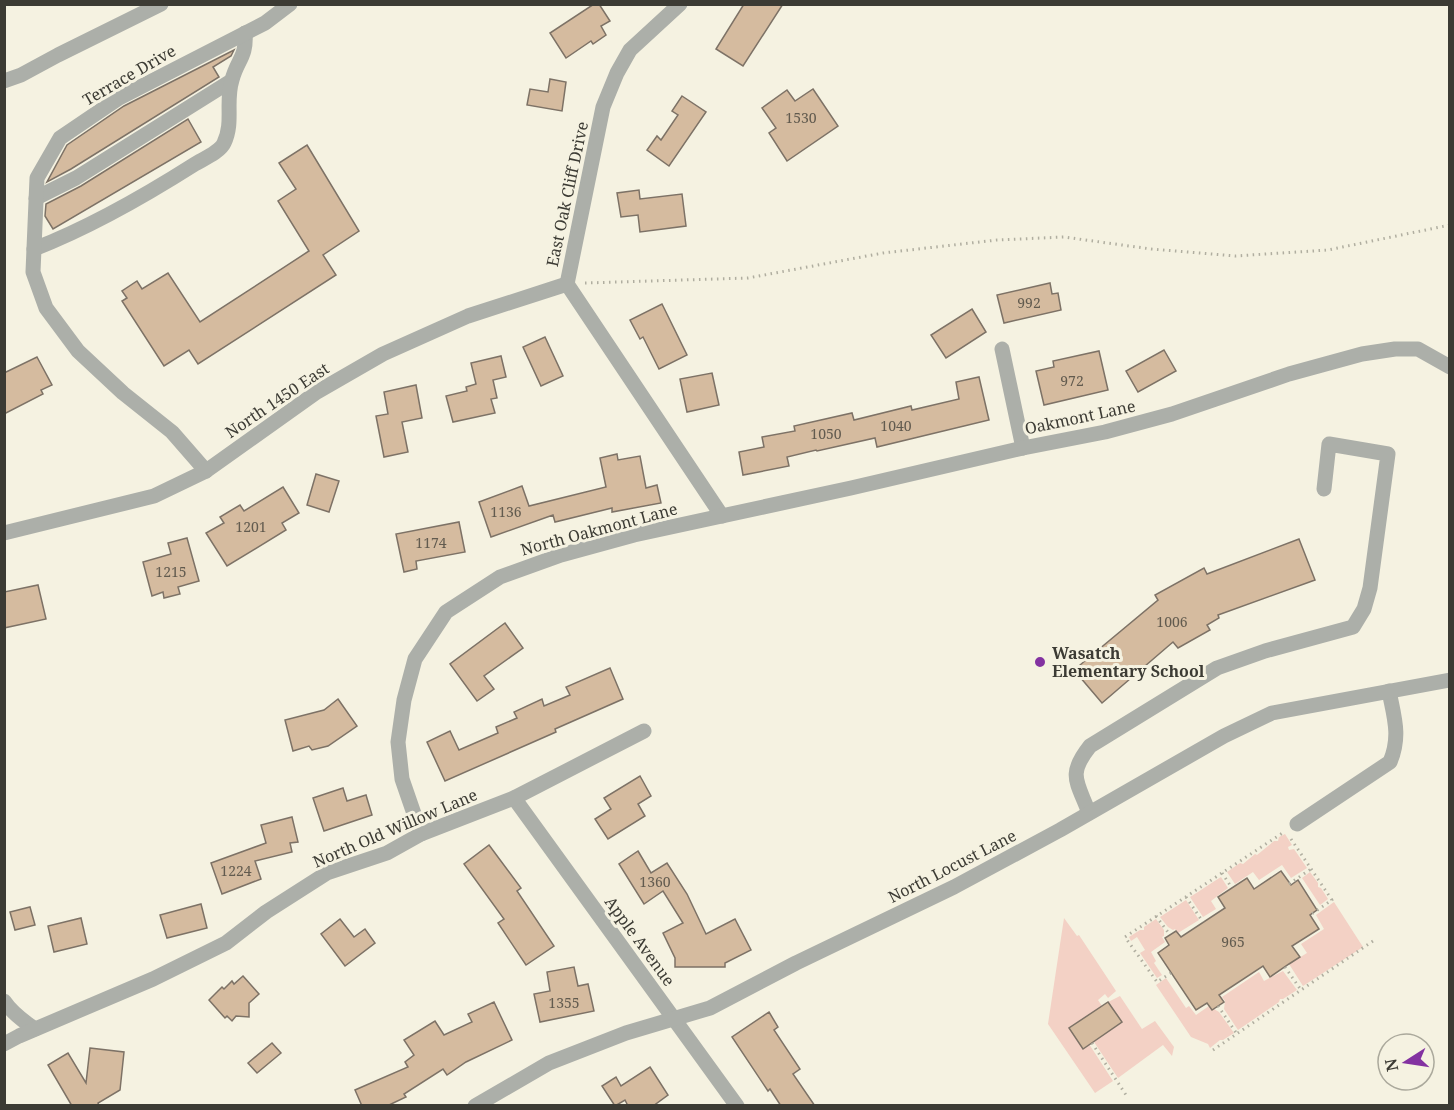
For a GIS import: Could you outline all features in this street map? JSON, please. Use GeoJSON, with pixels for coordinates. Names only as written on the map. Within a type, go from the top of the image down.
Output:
{"type":"FeatureCollection","features":[{"type":"Feature","properties":{"kind":"street"},"geometry":{"type":"LineString","coordinates":[[4,81],[21,75],[161,4]]}},
{"type":"Feature","properties":{"kind":"street","name":"Terrace Drive"},"geometry":{"type":"LineString","coordinates":[[206,471],[172,432],[123,393],[78,351],[46,308],[33,272],[37,178],[60,138],[119,98],[265,23],[290,4]]}},
{"type":"Feature","properties":{"kind":"street","name":"East Oak Cliff Drive"},"geometry":{"type":"LineString","coordinates":[[680,4],[630,50],[617,73],[603,107],[567,284],[722,516]]}},
{"type":"Feature","properties":{"kind":"street"},"geometry":{"type":"LineString","coordinates":[[34,249],[70,235],[141,199],[223,146],[230,127],[231,81],[246,48],[245,33]]}},
{"type":"Feature","properties":{"kind":"street"},"geometry":{"type":"LineString","coordinates":[[36,198],[76,178],[231,81]]}},
{"type":"Feature","properties":{"kind":"street","name":"North 1450 East"},"geometry":{"type":"LineString","coordinates":[[4,533],[154,496],[206,471],[317,392],[383,354],[468,316],[567,284]]}},
{"type":"Feature","properties":{"kind":"street"},"geometry":{"type":"LineString","coordinates":[[1002,349],[1023,448]]}},
{"type":"Feature","properties":{"kind":"street","name":"Oakmont Lane"},"geometry":{"type":"LineString","coordinates":[[722,516],[1023,448],[1105,432],[1172,414],[1289,374],[1362,354],[1395,349],[1418,349],[1444,364]]}},
{"type":"Feature","properties":{"kind":"street"},"geometry":{"type":"LineString","coordinates":[[1089,813],[1075,776],[1080,759],[1090,746],[1217,668],[1265,651],[1353,627],[1364,609],[1370,588],[1388,454],[1329,444],[1324,489]]}},
{"type":"Feature","properties":{"kind":"street","name":"North Oakmont Lane"},"geometry":{"type":"LineString","coordinates":[[421,834],[402,779],[398,742],[404,700],[415,659],[446,612],[500,577],[561,555],[634,535],[722,516]]}},
{"type":"Feature","properties":{"kind":"street","name":"North Locust Lane"},"geometry":{"type":"LineString","coordinates":[[476,1106],[549,1063],[626,1033],[710,1008],[954,886],[1224,736],[1272,713],[1449,680]]}},
{"type":"Feature","properties":{"kind":"street"},"geometry":{"type":"LineString","coordinates":[[1297,824],[1390,762],[1395,750],[1397,733],[1389,691]]}},
{"type":"Feature","properties":{"kind":"street","name":"North Old Willow Lane"},"geometry":{"type":"LineString","coordinates":[[4,1044],[153,979],[226,943],[266,912],[327,873],[387,853],[421,834],[514,798],[644,730]]}},
{"type":"Feature","properties":{"kind":"street","name":"Apple Avenue"},"geometry":{"type":"LineString","coordinates":[[514,798],[737,1106]]}},
{"type":"Feature","properties":{"kind":"street"},"geometry":{"type":"LineString","coordinates":[[4,1001],[22,1020],[35,1029]]}},
{"type":"Feature","properties":{"kind":"path"},"geometry":{"type":"LineString","coordinates":[[567,284],[748,278],[883,253],[997,240],[1064,237],[1151,249],[1235,256],[1328,250],[1449,225]]}},
{"type":"Feature","properties":{"kind":"path"},"geometry":{"type":"LineString","coordinates":[[1171,973],[1157,982],[1125,936],[1286,831],[1332,900],[1310,915]]}},
{"type":"Feature","properties":{"kind":"path"},"geometry":{"type":"LineString","coordinates":[[1289,884],[1311,869]]}},
{"type":"Feature","properties":{"kind":"path"},"geometry":{"type":"LineString","coordinates":[[1222,873],[1232,888]]}},
{"type":"Feature","properties":{"kind":"path"},"geometry":{"type":"LineString","coordinates":[[1186,897],[1203,922]]}},
{"type":"Feature","properties":{"kind":"path"},"geometry":{"type":"LineString","coordinates":[[1156,916],[1170,935]]}},
{"type":"Feature","properties":{"kind":"path"},"geometry":{"type":"LineString","coordinates":[[1213,1050],[1373,941]]}},
{"type":"Feature","properties":{"kind":"path"},"geometry":{"type":"LineString","coordinates":[[1285,967],[1302,991]]}},
{"type":"Feature","properties":{"kind":"path"},"geometry":{"type":"LineString","coordinates":[[1218,1006],[1237,1034]]}},
{"type":"Feature","properties":{"kind":"path"},"geometry":{"type":"LineString","coordinates":[[1092,1043],[1128,1098]]}},
{"type":"Feature","properties":{"kind":"shaded area"},"geometry":{"type":"Polygon","coordinates":[[[1285,834],[1292,845],[1288,847],[1289,850],[1294,849],[1307,868],[1291,878],[1282,865],[1259,880],[1253,872],[1235,884],[1227,872],[1240,863],[1243,864],[1255,854],[1257,855],[1285,834]]]}},
{"type":"Feature","properties":{"kind":"shaded area"},"geometry":{"type":"Polygon","coordinates":[[[1310,872],[1328,899],[1320,905],[1302,878],[1310,872]]]}},
{"type":"Feature","properties":{"kind":"shaded area"},"geometry":{"type":"Polygon","coordinates":[[[1221,877],[1228,888],[1211,901],[1216,909],[1203,917],[1190,897],[1221,877]]]}},
{"type":"Feature","properties":{"kind":"shaded area"},"geometry":{"type":"Polygon","coordinates":[[[1186,900],[1199,920],[1178,933],[1175,929],[1168,927],[1160,917],[1186,900]]]}},
{"type":"Feature","properties":{"kind":"shaded area"},"geometry":{"type":"Polygon","coordinates":[[[1334,902],[1363,947],[1303,986],[1289,964],[1307,953],[1301,944],[1324,929],[1316,915],[1334,902]]]}},
{"type":"Feature","properties":{"kind":"shaded area"},"geometry":{"type":"Polygon","coordinates":[[[1064,918],[1077,936],[1079,935],[1116,991],[1108,998],[1105,994],[1098,1000],[1102,1006],[1069,1028],[1083,1049],[1089,1044],[1113,1081],[1095,1093],[1048,1024],[1064,918]]]}},
{"type":"Feature","properties":{"kind":"shaded area"},"geometry":{"type":"Polygon","coordinates":[[[1156,919],[1164,930],[1162,937],[1165,942],[1151,952],[1156,961],[1154,963],[1162,975],[1157,978],[1140,953],[1145,950],[1137,937],[1131,941],[1129,937],[1144,930],[1144,927],[1156,919]]]}},
{"type":"Feature","properties":{"kind":"shaded area"},"geometry":{"type":"Polygon","coordinates":[[[1283,971],[1297,990],[1280,999],[1279,1002],[1238,1030],[1224,1009],[1225,1001],[1222,997],[1259,972],[1264,981],[1283,971]]]}},
{"type":"Feature","properties":{"kind":"shaded area"},"geometry":{"type":"Polygon","coordinates":[[[1166,978],[1186,1008],[1189,1006],[1196,1015],[1209,1006],[1212,1010],[1219,1012],[1234,1033],[1210,1048],[1208,1044],[1191,1037],[1156,985],[1166,978]]]}},
{"type":"Feature","properties":{"kind":"shaded area"},"geometry":{"type":"Polygon","coordinates":[[[1120,996],[1142,1029],[1155,1021],[1174,1047],[1172,1056],[1163,1045],[1118,1078],[1094,1042],[1122,1022],[1108,1002],[1120,996]]]}},
{"type":"Feature","properties":{"kind":"building"},"geometry":{"type":"Polygon","coordinates":[[[594,4],[599,4],[610,21],[601,26],[606,35],[593,44],[591,41],[566,58],[550,33],[594,4]]]}},
{"type":"Feature","properties":{"kind":"building"},"geometry":{"type":"Polygon","coordinates":[[[744,4],[783,4],[743,66],[716,49],[744,4]]]}},
{"type":"Feature","properties":{"kind":"building"},"geometry":{"type":"Polygon","coordinates":[[[234,50],[231,56],[213,67],[219,77],[47,182],[67,145],[124,106],[234,50]]]}},
{"type":"Feature","properties":{"kind":"building"},"geometry":{"type":"Polygon","coordinates":[[[550,79],[566,82],[562,111],[527,105],[530,89],[548,92],[550,79]]]}},
{"type":"Feature","properties":{"kind":"building"},"geometry":{"type":"Polygon","coordinates":[[[813,89],[838,126],[787,161],[769,133],[776,128],[762,108],[787,90],[795,101],[813,89]]]}},
{"type":"Feature","properties":{"kind":"building"},"geometry":{"type":"Polygon","coordinates":[[[682,96],[706,112],[669,166],[647,150],[657,136],[661,140],[678,115],[672,111],[682,96]]]}},
{"type":"Feature","properties":{"kind":"building"},"geometry":{"type":"Polygon","coordinates":[[[188,119],[201,142],[53,229],[45,216],[46,204],[81,186],[188,119]]]}},
{"type":"Feature","properties":{"kind":"building"},"geometry":{"type":"Polygon","coordinates":[[[307,145],[359,231],[323,255],[336,275],[198,364],[189,350],[164,366],[122,301],[127,298],[122,291],[137,281],[142,289],[168,273],[200,322],[309,251],[278,201],[296,189],[279,163],[307,145]]]}},
{"type":"Feature","properties":{"kind":"building"},"geometry":{"type":"Polygon","coordinates":[[[639,190],[640,199],[682,194],[686,226],[640,232],[638,215],[621,217],[617,193],[639,190]]]}},
{"type":"Feature","properties":{"kind":"building"},"geometry":{"type":"Polygon","coordinates":[[[1050,283],[1052,294],[1058,293],[1061,310],[1004,323],[997,295],[1050,283]]]}},
{"type":"Feature","properties":{"kind":"building"},"geometry":{"type":"Polygon","coordinates":[[[662,304],[687,355],[659,369],[643,337],[640,339],[630,320],[662,304]]]}},
{"type":"Feature","properties":{"kind":"building"},"geometry":{"type":"Polygon","coordinates":[[[972,309],[986,332],[946,358],[931,335],[972,309]]]}},
{"type":"Feature","properties":{"kind":"building"},"geometry":{"type":"Polygon","coordinates":[[[545,337],[563,376],[541,386],[523,347],[545,337]]]}},
{"type":"Feature","properties":{"kind":"building"},"geometry":{"type":"Polygon","coordinates":[[[1164,350],[1176,371],[1138,392],[1126,371],[1164,350]]]}},
{"type":"Feature","properties":{"kind":"building"},"geometry":{"type":"Polygon","coordinates":[[[1099,351],[1108,390],[1044,405],[1036,371],[1054,367],[1053,361],[1099,351]]]}},
{"type":"Feature","properties":{"kind":"building"},"geometry":{"type":"Polygon","coordinates":[[[501,356],[506,377],[493,380],[497,398],[491,399],[495,413],[453,422],[446,396],[467,391],[466,387],[476,384],[471,363],[501,356]]]}},
{"type":"Feature","properties":{"kind":"building"},"geometry":{"type":"Polygon","coordinates":[[[37,357],[52,385],[41,390],[43,394],[4,414],[4,373],[37,357]]]}},
{"type":"Feature","properties":{"kind":"building"},"geometry":{"type":"Polygon","coordinates":[[[712,373],[719,405],[687,412],[680,379],[712,373]]]}},
{"type":"Feature","properties":{"kind":"building"},"geometry":{"type":"Polygon","coordinates":[[[979,377],[989,420],[877,447],[875,438],[816,450],[787,457],[789,466],[743,475],[739,452],[764,447],[762,437],[795,431],[794,426],[852,413],[854,420],[911,406],[912,410],[959,399],[956,382],[979,377]]]}},
{"type":"Feature","properties":{"kind":"building"},"geometry":{"type":"Polygon","coordinates":[[[416,385],[422,418],[402,422],[408,452],[384,457],[376,416],[388,414],[384,392],[416,385]]]}},
{"type":"Feature","properties":{"kind":"building"},"geometry":{"type":"Polygon","coordinates":[[[617,454],[618,460],[640,456],[646,488],[657,485],[661,503],[612,512],[612,508],[555,522],[553,515],[491,537],[479,502],[522,486],[529,506],[606,487],[600,458],[617,454]]]}},
{"type":"Feature","properties":{"kind":"building"},"geometry":{"type":"Polygon","coordinates":[[[316,474],[339,481],[329,512],[307,505],[316,474]]]}},
{"type":"Feature","properties":{"kind":"building"},"geometry":{"type":"Polygon","coordinates":[[[283,487],[299,513],[282,523],[286,530],[227,566],[206,533],[224,523],[220,517],[240,505],[244,511],[283,487]]]}},
{"type":"Feature","properties":{"kind":"building"},"geometry":{"type":"Polygon","coordinates":[[[459,522],[465,552],[416,561],[417,569],[404,572],[396,534],[459,522]]]}},
{"type":"Feature","properties":{"kind":"building"},"geometry":{"type":"Polygon","coordinates":[[[187,538],[199,581],[178,587],[180,594],[164,598],[163,592],[152,596],[143,562],[171,554],[168,543],[187,538]]]}},
{"type":"Feature","properties":{"kind":"building","name":"Wasatch Elementary School"},"geometry":{"type":"Polygon","coordinates":[[[1299,539],[1315,580],[1218,615],[1219,618],[1207,625],[1210,630],[1178,648],[1173,642],[1102,703],[1074,670],[1158,600],[1155,595],[1204,568],[1207,574],[1299,539]]]}},
{"type":"Feature","properties":{"kind":"building"},"geometry":{"type":"Polygon","coordinates":[[[38,585],[46,619],[4,628],[4,592],[38,585]]]}},
{"type":"Feature","properties":{"kind":"building"},"geometry":{"type":"Polygon","coordinates":[[[505,623],[523,648],[484,676],[494,689],[477,701],[450,664],[505,623]]]}},
{"type":"Feature","properties":{"kind":"building"},"geometry":{"type":"Polygon","coordinates":[[[610,668],[623,699],[555,729],[556,732],[445,781],[427,742],[450,731],[459,750],[498,733],[496,727],[517,718],[514,712],[542,699],[544,706],[570,695],[566,687],[610,668]]]}},
{"type":"Feature","properties":{"kind":"building"},"geometry":{"type":"Polygon","coordinates":[[[338,699],[357,726],[328,746],[312,750],[309,746],[293,751],[285,720],[324,710],[338,699]]]}},
{"type":"Feature","properties":{"kind":"building"},"geometry":{"type":"Polygon","coordinates":[[[640,776],[651,796],[638,804],[645,816],[608,839],[595,819],[611,809],[604,798],[640,776]]]}},
{"type":"Feature","properties":{"kind":"building"},"geometry":{"type":"Polygon","coordinates":[[[343,788],[347,801],[366,795],[372,815],[324,831],[313,798],[343,788]]]}},
{"type":"Feature","properties":{"kind":"building"},"geometry":{"type":"Polygon","coordinates":[[[292,817],[298,842],[290,843],[292,852],[255,861],[261,879],[222,894],[211,863],[266,843],[261,825],[292,817]]]}},
{"type":"Feature","properties":{"kind":"building"},"geometry":{"type":"Polygon","coordinates":[[[489,845],[521,888],[517,891],[554,946],[526,965],[498,923],[504,919],[464,864],[489,845]]]}},
{"type":"Feature","properties":{"kind":"building"},"geometry":{"type":"Polygon","coordinates":[[[638,851],[651,873],[667,863],[687,894],[706,934],[735,919],[751,950],[725,963],[725,967],[675,967],[675,958],[663,933],[683,923],[663,891],[644,904],[619,864],[638,851]]]}},
{"type":"Feature","properties":{"kind":"building"},"geometry":{"type":"Polygon","coordinates":[[[1281,871],[1291,885],[1298,880],[1317,910],[1310,915],[1319,929],[1292,946],[1300,957],[1270,977],[1263,966],[1219,995],[1224,1002],[1212,1010],[1207,1003],[1196,1010],[1158,953],[1169,945],[1165,938],[1176,931],[1181,937],[1225,908],[1218,897],[1247,878],[1254,889],[1281,871]]]}},
{"type":"Feature","properties":{"kind":"building"},"geometry":{"type":"Polygon","coordinates":[[[201,904],[207,928],[167,938],[160,915],[201,904]]]}},
{"type":"Feature","properties":{"kind":"building"},"geometry":{"type":"Polygon","coordinates":[[[30,907],[35,925],[15,930],[10,912],[30,907]]]}},
{"type":"Feature","properties":{"kind":"building"},"geometry":{"type":"Polygon","coordinates":[[[81,918],[87,944],[54,952],[48,926],[81,918]]]}},
{"type":"Feature","properties":{"kind":"building"},"geometry":{"type":"Polygon","coordinates":[[[340,919],[354,937],[365,929],[375,943],[345,966],[321,934],[340,919]]]}},
{"type":"Feature","properties":{"kind":"building"},"geometry":{"type":"Polygon","coordinates":[[[574,967],[578,986],[588,984],[594,1011],[540,1022],[534,994],[550,991],[547,972],[574,967]]]}},
{"type":"Feature","properties":{"kind":"building"},"geometry":{"type":"Polygon","coordinates":[[[243,976],[259,994],[249,1003],[249,1017],[236,1016],[232,1021],[227,1016],[225,1018],[209,1000],[222,987],[224,989],[232,981],[234,984],[243,976]]]}},
{"type":"Feature","properties":{"kind":"building"},"geometry":{"type":"Polygon","coordinates":[[[494,1002],[512,1040],[466,1062],[447,1075],[443,1069],[404,1094],[406,1097],[387,1106],[362,1106],[355,1090],[408,1067],[405,1062],[414,1055],[404,1040],[435,1021],[444,1035],[472,1022],[468,1014],[494,1002]]]}},
{"type":"Feature","properties":{"kind":"building"},"geometry":{"type":"Polygon","coordinates":[[[1108,1002],[1122,1022],[1083,1049],[1069,1028],[1108,1002]]]}},
{"type":"Feature","properties":{"kind":"building"},"geometry":{"type":"Polygon","coordinates":[[[769,1012],[778,1027],[774,1030],[800,1069],[793,1074],[815,1106],[781,1106],[770,1089],[768,1091],[732,1037],[769,1012]]]}},
{"type":"Feature","properties":{"kind":"building"},"geometry":{"type":"Polygon","coordinates":[[[272,1043],[281,1053],[257,1073],[248,1063],[272,1043]]]}},
{"type":"Feature","properties":{"kind":"building"},"geometry":{"type":"Polygon","coordinates":[[[90,1048],[124,1052],[120,1090],[98,1103],[99,1106],[72,1106],[48,1065],[68,1053],[86,1083],[90,1048]]]}},
{"type":"Feature","properties":{"kind":"building"},"geometry":{"type":"Polygon","coordinates":[[[650,1067],[668,1095],[653,1106],[628,1106],[625,1100],[615,1106],[602,1086],[616,1077],[621,1086],[650,1067]]]}},
{"type":"Feature","properties":{"kind":"place","name":"Wasatch Elementary School"},"geometry":{"type":"Point","coordinates":[1040,662]}}]}
